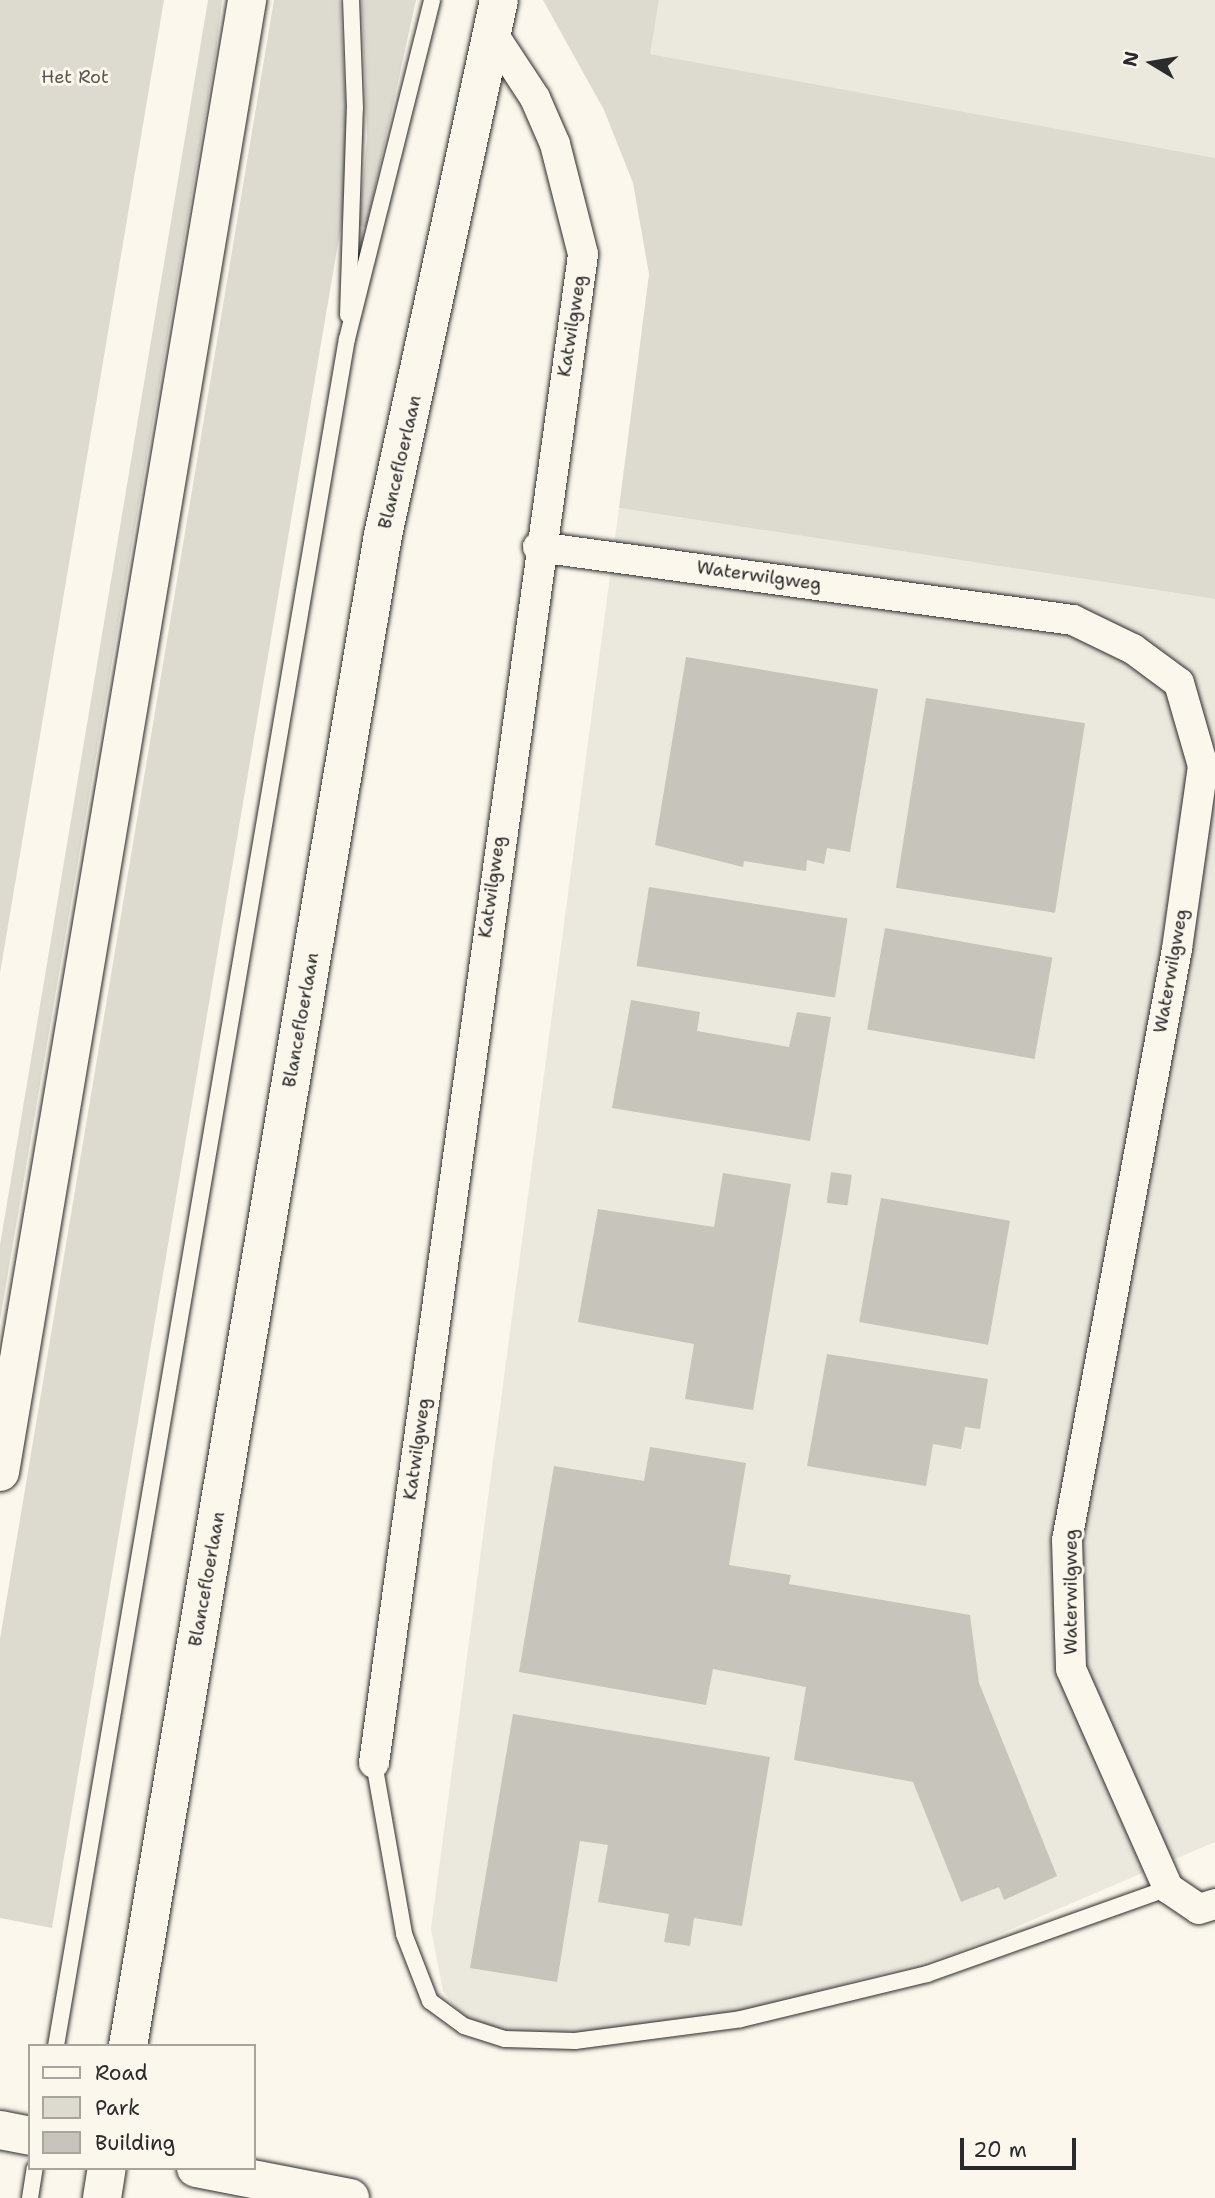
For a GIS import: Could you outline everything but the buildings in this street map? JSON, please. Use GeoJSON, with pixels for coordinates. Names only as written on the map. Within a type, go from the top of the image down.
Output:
{"type":"FeatureCollection","features":[{"type":"Feature","properties":{"kind":"main road"},"geometry":{"type":"LineString","coordinates":[[0,1472],[247,0]]}},
{"type":"Feature","properties":{"kind":"main road","name":"Blancefloerlaan"},"geometry":{"type":"LineString","coordinates":[[128,2044],[383,535],[495,16]]}},
{"type":"Feature","properties":{"kind":"main road"},"geometry":{"type":"LineString","coordinates":[[0,2130],[28,2136]]}},
{"type":"Feature","properties":{"kind":"main road"},"geometry":{"type":"LineString","coordinates":[[102,2198],[107,2170]]}},
{"type":"Feature","properties":{"kind":"main road"},"geometry":{"type":"LineString","coordinates":[[206,2170],[350,2198]]}},
{"type":"Feature","properties":{"kind":"street","name":"Katwilgweg"},"geometry":{"type":"LineString","coordinates":[[374,1763],[538,547],[583,254],[555,144],[495,16]]}},
{"type":"Feature","properties":{"kind":"street","name":"Waterwilgweg"},"geometry":{"type":"LineString","coordinates":[[538,547],[1073,620],[1133,649],[1179,683],[1203,766],[1177,949],[1067,1540],[1071,1668],[1171,1892]]}},
{"type":"Feature","properties":{"kind":"street"},"geometry":{"type":"LineString","coordinates":[[1171,1892],[1199,1909],[1215,1904]]}},
{"type":"Feature","properties":{"kind":"lane"},"geometry":{"type":"LineString","coordinates":[[347,339],[355,108],[351,0]]}},
{"type":"Feature","properties":{"kind":"lane"},"geometry":{"type":"LineString","coordinates":[[56,2044],[347,339],[432,0]]}},
{"type":"Feature","properties":{"kind":"lane"},"geometry":{"type":"LineString","coordinates":[[374,1763],[404,1934],[430,2001],[464,2026],[505,2039],[600,2039],[741,2019],[927,1974],[1171,1892]]}},
{"type":"Feature","properties":{"kind":"lane"},"geometry":{"type":"LineString","coordinates":[[30,2198],[35,2170]]}},
{"type":"Feature","properties":{"kind":"shaded area"},"geometry":{"type":"Polygon","coordinates":[[[659,0],[1215,0],[1215,158],[649,54],[659,0]]]}},
{"type":"Feature","properties":{"kind":"shaded area"},"geometry":{"type":"Polygon","coordinates":[[[619,508],[1215,599],[1215,1842],[953,1954],[745,2011],[575,2035],[507,2034],[466,2022],[443,1991],[431,1929],[619,508]]]}},
{"type":"Feature","properties":{"kind":"green space","name":"Het Rot"},"geometry":{"type":"Polygon","coordinates":[[[0,0],[164,0],[0,973],[0,0]]]}},
{"type":"Feature","properties":{"kind":"green space"},"geometry":{"type":"Polygon","coordinates":[[[208,0],[222,0],[216,51],[0,1320],[0,1245],[208,0]]]}},
{"type":"Feature","properties":{"kind":"green space"},"geometry":{"type":"Polygon","coordinates":[[[274,0],[340,0],[347,132],[343,214],[52,1928],[0,1918],[0,1639],[274,0]]]}},
{"type":"Feature","properties":{"kind":"green space"},"geometry":{"type":"Polygon","coordinates":[[[362,0],[416,0],[366,228],[359,225],[367,138],[362,0]]]}},
{"type":"Feature","properties":{"kind":"green space"},"geometry":{"type":"Polygon","coordinates":[[[543,0],[659,0],[650,54],[1215,158],[1215,599],[619,508],[649,274],[633,183],[604,110],[543,0]]]}}]}
